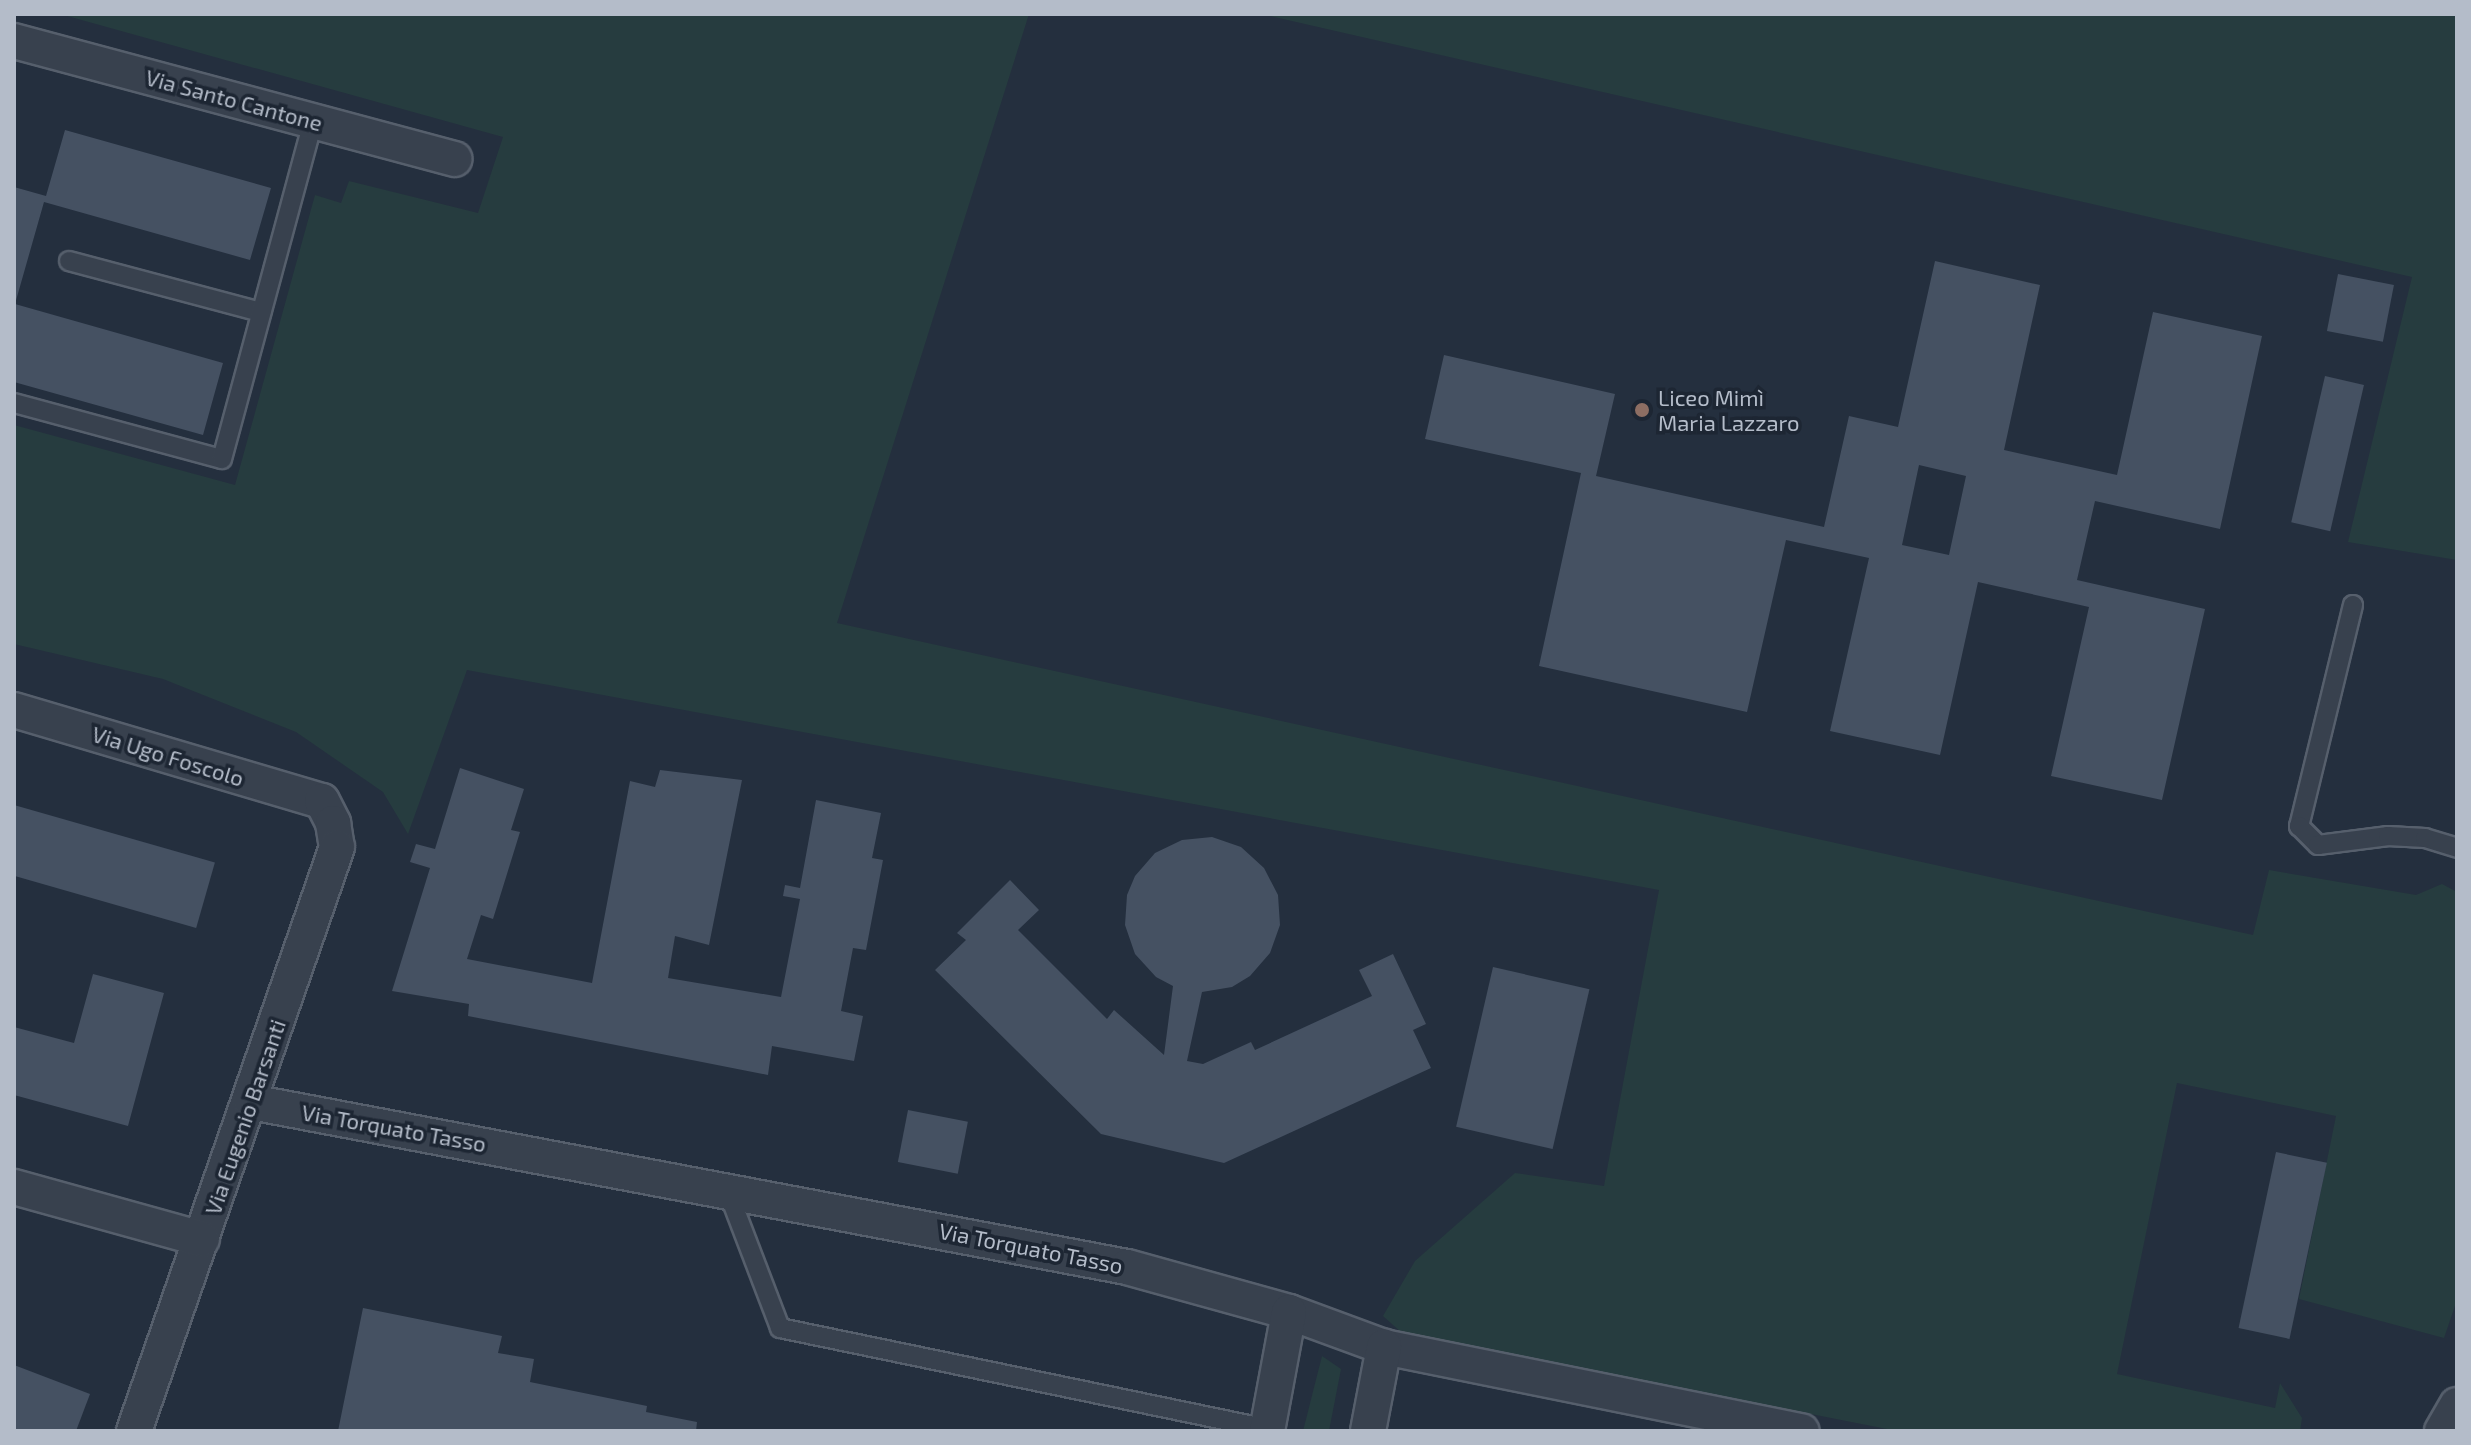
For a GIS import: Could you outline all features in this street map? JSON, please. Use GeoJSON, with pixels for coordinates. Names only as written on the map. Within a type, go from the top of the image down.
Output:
{"type":"FeatureCollection","features":[{"type":"Feature","properties":{"kind":"street","name":"Via Santo Cantone"},"geometry":{"type":"LineString","coordinates":[[14,41],[454,159]]}},
{"type":"Feature","properties":{"kind":"street","name":"Via Ugo Foscolo"},"geometry":{"type":"LineString","coordinates":[[14,710],[322,801]]}},
{"type":"Feature","properties":{"kind":"street","name":"Via Eugenio Barsanti"},"geometry":{"type":"LineString","coordinates":[[134,1431],[251,1102],[337,847],[322,801]]}},
{"type":"Feature","properties":{"kind":"street","name":"Via Torquato Tasso"},"geometry":{"type":"LineString","coordinates":[[251,1102],[727,1189],[1127,1267],[1289,1312],[1384,1347],[1802,1431]]}},
{"type":"Feature","properties":{"kind":"street"},"geometry":{"type":"LineString","coordinates":[[14,1187],[202,1239]]}},
{"type":"Feature","properties":{"kind":"street"},"geometry":{"type":"LineString","coordinates":[[1268,1430],[1289,1312]]}},
{"type":"Feature","properties":{"kind":"street"},"geometry":{"type":"LineString","coordinates":[[1368,1431],[1384,1347]]}},
{"type":"Feature","properties":{"kind":"street"},"geometry":{"type":"LineString","coordinates":[[2442,1431],[2457,1405]]}},
{"type":"Feature","properties":{"kind":"lane"},"geometry":{"type":"LineString","coordinates":[[14,403],[222,459],[313,122]]}},
{"type":"Feature","properties":{"kind":"lane"},"geometry":{"type":"LineString","coordinates":[[69,261],[261,312]]}},
{"type":"Feature","properties":{"kind":"lane"},"geometry":{"type":"LineString","coordinates":[[2353,605],[2299,826],[2306,839],[2318,845],[2388,836],[2425,838],[2457,848]]}},
{"type":"Feature","properties":{"kind":"lane"},"geometry":{"type":"LineString","coordinates":[[727,1189],[780,1328],[1268,1430]]}},
{"type":"Feature","properties":{"kind":"green space"},"geometry":{"type":"Polygon","coordinates":[[[60,14],[1029,14],[837,623],[2253,935],[2269,870],[2416,895],[2442,884],[2457,892],[2457,1300],[2444,1338],[2299,1299],[2336,1116],[2177,1083],[2117,1374],[2275,1408],[2280,1383],[2302,1418],[2300,1431],[1897,1431],[1402,1333],[1383,1316],[1415,1261],[1515,1173],[1604,1186],[1659,890],[467,670],[408,834],[383,792],[296,732],[163,679],[14,644],[14,425],[235,485],[315,195],[341,203],[349,181],[478,213],[503,137],[60,14]]]}},
{"type":"Feature","properties":{"kind":"green space"},"geometry":{"type":"Polygon","coordinates":[[[1261,14],[2457,14],[2457,560],[2348,542],[2412,277],[1261,14]]]}},
{"type":"Feature","properties":{"kind":"green space"},"geometry":{"type":"Polygon","coordinates":[[[1322,1356],[1341,1369],[1329,1431],[1303,1431],[1322,1356]]]}},
{"type":"Feature","properties":{"kind":"building"},"geometry":{"type":"Polygon","coordinates":[[[65,130],[271,188],[250,260],[44,202],[15,304],[223,363],[203,435],[14,382],[14,187],[46,196],[65,130]]]}},
{"type":"Feature","properties":{"kind":"building"},"geometry":{"type":"Polygon","coordinates":[[[1935,261],[2040,285],[2004,450],[2117,475],[2153,312],[2262,336],[2220,529],[2095,501],[2077,580],[2205,609],[2162,800],[2051,776],[2089,607],[1978,582],[1940,755],[1830,731],[1869,558],[1786,540],[1747,712],[1539,666],[1581,473],[1425,439],[1444,355],[1615,394],[1596,476],[1824,527],[1849,416],[1898,427],[1935,261]],[[1919,465],[1902,545],[1949,555],[1966,476],[1919,465]]]}},
{"type":"Feature","properties":{"kind":"building"},"geometry":{"type":"Polygon","coordinates":[[[2338,274],[2394,285],[2383,342],[2327,331],[2338,274]]]}},
{"type":"Feature","properties":{"kind":"building"},"geometry":{"type":"Polygon","coordinates":[[[2325,376],[2364,385],[2330,531],[2291,522],[2325,376]]]}},
{"type":"Feature","properties":{"kind":"building"},"geometry":{"type":"Polygon","coordinates":[[[460,768],[524,789],[511,830],[520,832],[493,919],[481,915],[467,959],[592,983],[630,781],[655,787],[660,770],[742,780],[709,945],[675,936],[668,978],[781,997],[800,899],[783,896],[785,885],[800,888],[816,800],[881,813],[872,858],[883,860],[866,950],[853,948],[841,1011],[863,1016],[854,1061],[772,1046],[768,1075],[468,1016],[469,1004],[392,991],[430,868],[410,862],[416,844],[435,849],[460,768]]]}},
{"type":"Feature","properties":{"kind":"building"},"geometry":{"type":"Polygon","coordinates":[[[14,805],[215,863],[196,928],[14,876],[14,805]]]}},
{"type":"Feature","properties":{"kind":"building"},"geometry":{"type":"Polygon","coordinates":[[[1212,837],[1241,847],[1264,868],[1278,895],[1280,925],[1270,953],[1250,976],[1232,987],[1202,992],[1187,1061],[1203,1064],[1251,1042],[1255,1050],[1372,996],[1359,970],[1393,954],[1426,1024],[1413,1030],[1431,1068],[1224,1163],[1101,1134],[935,970],[966,940],[957,933],[1010,880],[1039,910],[1018,930],[1107,1019],[1114,1010],[1164,1055],[1173,986],[1156,977],[1135,954],[1125,925],[1127,895],[1135,876],[1155,853],[1182,840],[1212,837]]]}},
{"type":"Feature","properties":{"kind":"building"},"geometry":{"type":"Polygon","coordinates":[[[1493,967],[1589,989],[1553,1149],[1456,1127],[1493,967]]]}},
{"type":"Feature","properties":{"kind":"building"},"geometry":{"type":"Polygon","coordinates":[[[93,974],[164,993],[128,1126],[14,1095],[14,1027],[74,1043],[93,974]]]}},
{"type":"Feature","properties":{"kind":"building"},"geometry":{"type":"Polygon","coordinates":[[[908,1110],[968,1122],[958,1174],[898,1162],[908,1110]]]}},
{"type":"Feature","properties":{"kind":"building"},"geometry":{"type":"Polygon","coordinates":[[[2276,1152],[2327,1163],[2289,1339],[2239,1328],[2276,1152]]]}},
{"type":"Feature","properties":{"kind":"building"},"geometry":{"type":"Polygon","coordinates":[[[363,1308],[502,1336],[498,1353],[534,1359],[530,1382],[647,1406],[646,1412],[697,1422],[696,1431],[338,1431],[363,1308]]]}},
{"type":"Feature","properties":{"kind":"building"},"geometry":{"type":"Polygon","coordinates":[[[14,1365],[90,1394],[76,1431],[14,1431],[14,1365]]]}},
{"type":"Feature","properties":{"kind":"place","name":"Liceo Mimì Maria Lazzaro"},"geometry":{"type":"Point","coordinates":[1642,410]}}]}
